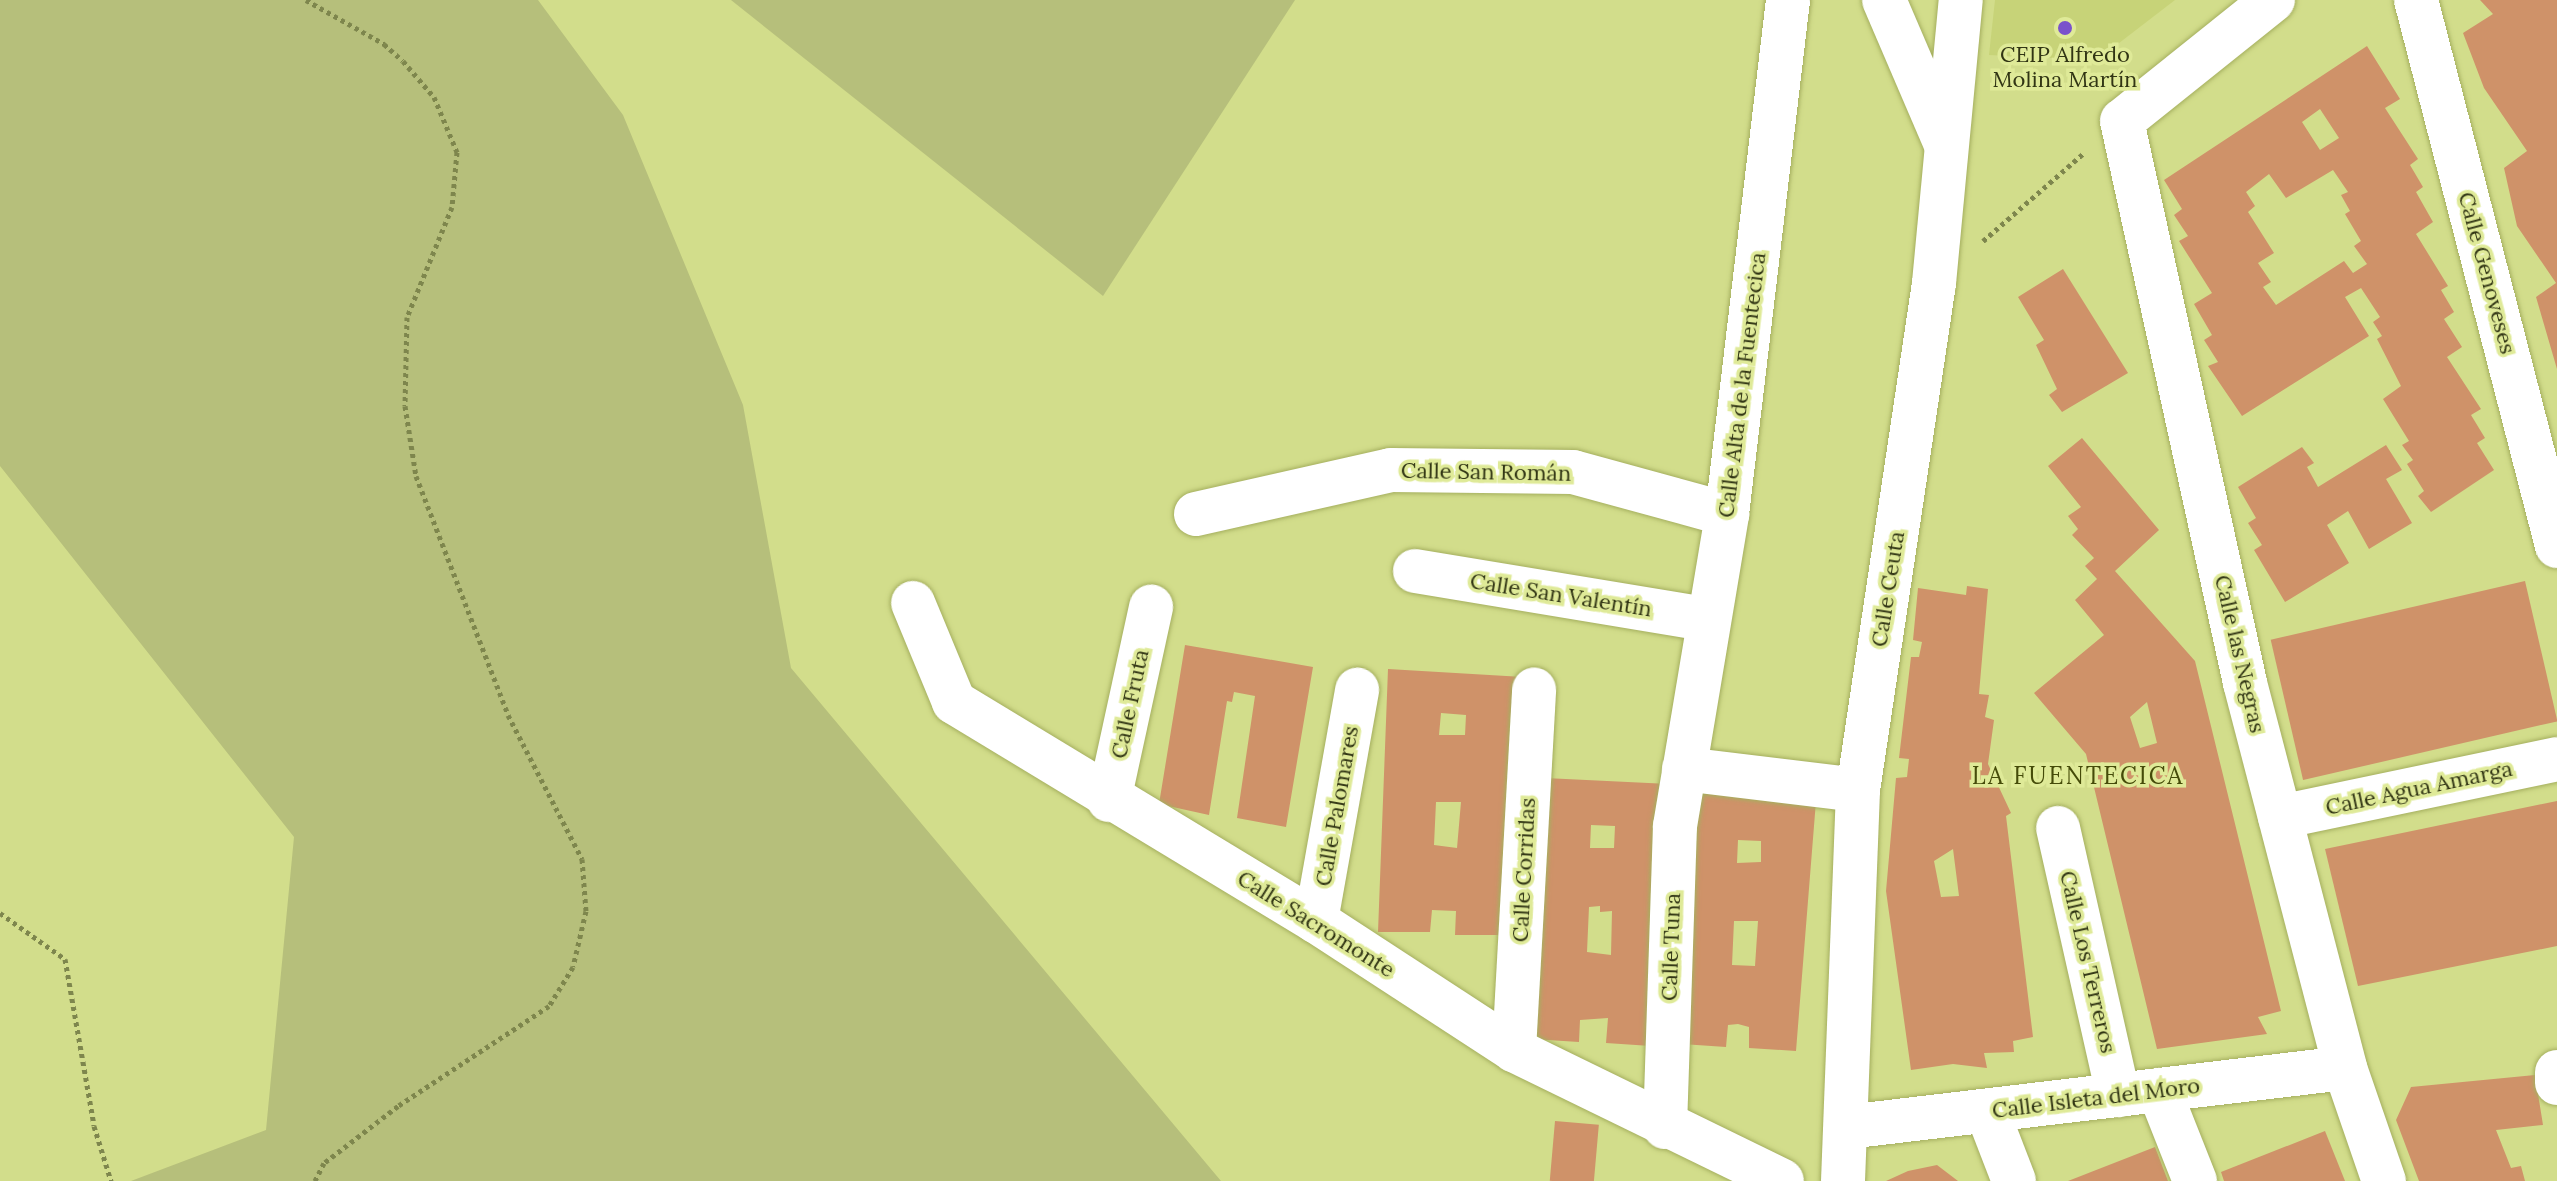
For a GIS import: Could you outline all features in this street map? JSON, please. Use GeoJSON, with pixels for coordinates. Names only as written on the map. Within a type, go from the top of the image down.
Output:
{"type":"FeatureCollection","features":[{"type":"Feature","properties":{"kind":"street","name":"Calle Alta de la Fuentecica"},"geometry":{"type":"LineString","coordinates":[[1684,769],[1706,619],[1727,514],[1788,0]]}},
{"type":"Feature","properties":{"kind":"street"},"geometry":{"type":"LineString","coordinates":[[1884,0],[1945,142]]}},
{"type":"Feature","properties":{"kind":"street","name":"Calle Ceuta"},"geometry":{"type":"LineString","coordinates":[[1843,1181],[1858,790],[1934,283],[1945,142],[1961,0]]}},
{"type":"Feature","properties":{"kind":"street"},"geometry":{"type":"LineString","coordinates":[[2122,121],[2273,0]]}},
{"type":"Feature","properties":{"kind":"street","name":"Calle Genoveses"},"geometry":{"type":"LineString","coordinates":[[2416,0],[2557,546]]}},
{"type":"Feature","properties":{"kind":"street","name":"Calle las Negras"},"geometry":{"type":"LineString","coordinates":[[2122,121],[2245,683],[2345,1068],[2384,1181]]}},
{"type":"Feature","properties":{"kind":"street","name":"Calle San Román"},"geometry":{"type":"LineString","coordinates":[[1196,514],[1391,470],[1573,472],[1727,514]]}},
{"type":"Feature","properties":{"kind":"street","name":"Calle San Valentín"},"geometry":{"type":"LineString","coordinates":[[1415,571],[1706,619]]}},
{"type":"Feature","properties":{"kind":"street","name":"Calle Sacromonte"},"geometry":{"type":"LineString","coordinates":[[913,603],[954,702],[1109,800],[1316,921],[1514,1050],[1665,1127],[1782,1181]]}},
{"type":"Feature","properties":{"kind":"street","name":"Calle Fruta"},"geometry":{"type":"LineString","coordinates":[[1109,800],[1151,607]]}},
{"type":"Feature","properties":{"kind":"street","name":"Calle Palomares"},"geometry":{"type":"LineString","coordinates":[[1316,921],[1357,690]]}},
{"type":"Feature","properties":{"kind":"street","name":"Calle Corridas"},"geometry":{"type":"LineString","coordinates":[[1514,1050],[1534,690]]}},
{"type":"Feature","properties":{"kind":"street","name":"Calle Agua Amarga"},"geometry":{"type":"LineString","coordinates":[[2280,817],[2557,759]]}},
{"type":"Feature","properties":{"kind":"street"},"geometry":{"type":"LineString","coordinates":[[1684,769],[1858,790]]}},
{"type":"Feature","properties":{"kind":"street","name":"Calle Tuna"},"geometry":{"type":"LineString","coordinates":[[1665,1127],[1675,826],[1684,769]]}},
{"type":"Feature","properties":{"kind":"street","name":"Calle Los Terreros"},"geometry":{"type":"LineString","coordinates":[[2058,828],[2139,1093],[2195,1181]]}},
{"type":"Feature","properties":{"kind":"street","name":"Calle Isleta del Moro"},"geometry":{"type":"LineString","coordinates":[[1847,1127],[2345,1068]]}},
{"type":"Feature","properties":{"kind":"street"},"geometry":{"type":"LineString","coordinates":[[2557,1072],[2557,1083]]}},
{"type":"Feature","properties":{"kind":"street"},"geometry":{"type":"LineString","coordinates":[[1987,1111],[2014,1181]]}},
{"type":"Feature","properties":{"kind":"path"},"geometry":{"type":"LineString","coordinates":[[306,0],[384,44],[403,61],[434,97],[457,152],[452,207],[407,317],[405,406],[414,462],[492,679],[582,859],[586,911],[573,967],[549,1006],[398,1106],[324,1163],[315,1181]]}},
{"type":"Feature","properties":{"kind":"path"},"geometry":{"type":"LineString","coordinates":[[1934,283],[2122,121]]}},
{"type":"Feature","properties":{"kind":"path"},"geometry":{"type":"LineString","coordinates":[[0,913],[65,959],[94,1126],[111,1181]]}},
{"type":"Feature","properties":{"kind":"shaded area"},"geometry":{"type":"Polygon","coordinates":[[[0,0],[538,0],[623,115],[743,405],[791,668],[1221,1181],[131,1181],[266,1130],[294,837],[0,466],[0,0]]]}},
{"type":"Feature","properties":{"kind":"shaded area"},"geometry":{"type":"Polygon","coordinates":[[[731,0],[1295,0],[1103,296],[731,0]]]}},
{"type":"Feature","properties":{"kind":"shaded area","name":"CEIP Alfredo Molina Martín"},"geometry":{"type":"Polygon","coordinates":[[[1995,0],[2175,0],[2097,60],[1989,55],[1995,0]]]}},
{"type":"Feature","properties":{"kind":"building"},"geometry":{"type":"Polygon","coordinates":[[[2480,0],[2557,0],[2557,369],[2536,297],[2556,283],[2517,226],[2504,168],[2527,151],[2484,88],[2463,33],[2493,14],[2480,0]]]}},
{"type":"Feature","properties":{"kind":"building"},"geometry":{"type":"Polygon","coordinates":[[[2367,46],[2400,99],[2385,108],[2418,159],[2410,165],[2423,187],[2416,192],[2433,222],[2416,234],[2448,286],[2441,290],[2454,312],[2444,319],[2462,347],[2447,357],[2481,409],[2471,415],[2485,438],[2477,443],[2494,470],[2431,512],[2418,496],[2424,491],[2407,464],[2413,460],[2402,445],[2409,441],[2383,399],[2401,386],[2377,339],[2382,336],[2373,322],[2380,317],[2361,288],[2345,297],[2369,336],[2242,416],[2208,366],[2218,362],[2204,340],[2212,335],[2194,304],[2212,293],[2179,241],[2188,236],[2174,215],[2182,209],[2164,180],[2367,46]],[[2320,109],[2302,122],[2320,150],[2339,138],[2320,109]],[[2333,170],[2286,198],[2269,174],[2246,192],[2255,206],[2248,212],[2274,253],[2258,263],[2271,282],[2263,287],[2276,305],[2344,261],[2353,273],[2367,264],[2354,246],[2361,241],[2345,214],[2350,211],[2341,195],[2348,192],[2333,170]]]}},
{"type":"Feature","properties":{"kind":"building"},"geometry":{"type":"Polygon","coordinates":[[[2063,269],[2128,373],[2062,412],[2049,395],[2057,389],[2036,345],[2044,340],[2018,297],[2063,269]]]}},
{"type":"Feature","properties":{"kind":"building"},"geometry":{"type":"Polygon","coordinates":[[[2082,438],[2159,530],[2115,571],[2195,661],[2281,1011],[2258,1017],[2267,1034],[2157,1049],[2086,754],[2034,693],[2104,635],[2075,600],[2097,579],[2085,566],[2094,558],[2072,535],[2078,529],[2068,516],[2081,507],[2048,466],[2082,438]],[[2147,702],[2130,717],[2140,748],[2157,743],[2147,702]]]}},
{"type":"Feature","properties":{"kind":"building"},"geometry":{"type":"Polygon","coordinates":[[[2386,445],[2402,470],[2386,479],[2412,523],[2369,549],[2348,511],[2327,525],[2349,563],[2285,602],[2254,550],[2262,545],[2248,523],[2256,518],[2238,487],[2302,447],[2314,463],[2307,467],[2318,487],[2386,445]]]}},
{"type":"Feature","properties":{"kind":"building"},"geometry":{"type":"Polygon","coordinates":[[[2525,581],[2557,721],[2303,780],[2271,640],[2525,581]]]}},
{"type":"Feature","properties":{"kind":"building"},"geometry":{"type":"Polygon","coordinates":[[[1967,586],[1988,589],[1979,694],[1989,695],[1985,717],[1994,720],[1988,764],[2011,813],[2006,816],[2033,1037],[2013,1041],[2014,1052],[1984,1053],[1987,1068],[1953,1064],[1911,1070],[1886,891],[1896,778],[1907,777],[1909,759],[1899,758],[1911,657],[1919,657],[1922,642],[1913,640],[1918,588],[1966,595],[1967,586]],[[1953,849],[1934,861],[1941,897],[1959,896],[1953,849]]]}},
{"type":"Feature","properties":{"kind":"building"},"geometry":{"type":"Polygon","coordinates":[[[1185,645],[1313,667],[1286,827],[1237,818],[1255,696],[1234,692],[1232,702],[1227,701],[1209,815],[1159,804],[1185,645]]]}},
{"type":"Feature","properties":{"kind":"building"},"geometry":{"type":"Polygon","coordinates":[[[1388,669],[1523,677],[1501,935],[1455,935],[1456,911],[1432,910],[1430,932],[1378,932],[1388,669]],[[1441,713],[1439,735],[1465,735],[1466,715],[1441,713]],[[1436,802],[1434,845],[1457,848],[1461,802],[1436,802]]]}},
{"type":"Feature","properties":{"kind":"building"},"geometry":{"type":"Polygon","coordinates":[[[1545,778],[1669,784],[1651,1046],[1606,1043],[1608,1018],[1580,1020],[1579,1042],[1532,1039],[1545,778]],[[1591,825],[1590,848],[1614,848],[1615,826],[1591,825]],[[1600,906],[1589,907],[1587,952],[1611,955],[1612,911],[1600,912],[1600,906]]]}},
{"type":"Feature","properties":{"kind":"building"},"geometry":{"type":"Polygon","coordinates":[[[1695,793],[1816,801],[1796,1051],[1749,1048],[1749,1027],[1738,1024],[1728,1025],[1726,1047],[1682,1044],[1695,793]],[[1738,840],[1737,863],[1761,862],[1761,841],[1738,840]],[[1734,921],[1732,965],[1755,966],[1758,921],[1734,921]]]}},
{"type":"Feature","properties":{"kind":"building"},"geometry":{"type":"Polygon","coordinates":[[[2557,801],[2557,946],[2358,986],[2325,849],[2557,801]]]}},
{"type":"Feature","properties":{"kind":"building"},"geometry":{"type":"Polygon","coordinates":[[[2535,1075],[2543,1125],[2496,1130],[2511,1168],[2521,1166],[2525,1181],[2419,1181],[2396,1120],[2411,1087],[2535,1075]]]}},
{"type":"Feature","properties":{"kind":"building"},"geometry":{"type":"Polygon","coordinates":[[[1555,1121],[1599,1125],[1594,1181],[1550,1181],[1555,1121]]]}},
{"type":"Feature","properties":{"kind":"building"},"geometry":{"type":"Polygon","coordinates":[[[2325,1131],[2345,1181],[2224,1181],[2221,1172],[2325,1131]]]}},
{"type":"Feature","properties":{"kind":"building"},"geometry":{"type":"Polygon","coordinates":[[[2155,1147],[2168,1181],[2068,1181],[2155,1147]]]}},
{"type":"Feature","properties":{"kind":"building"},"geometry":{"type":"Polygon","coordinates":[[[1937,1165],[1958,1181],[1886,1181],[1908,1171],[1937,1165]]]}},
{"type":"Feature","properties":{"kind":"place","name":"CEIP Alfredo Molina Martín"},"geometry":{"type":"Point","coordinates":[2065,28]}},
{"type":"Feature","properties":{"kind":"district","name":"LA FUENTECICA"},"geometry":{"type":"Point","coordinates":[2078,776]}}]}
